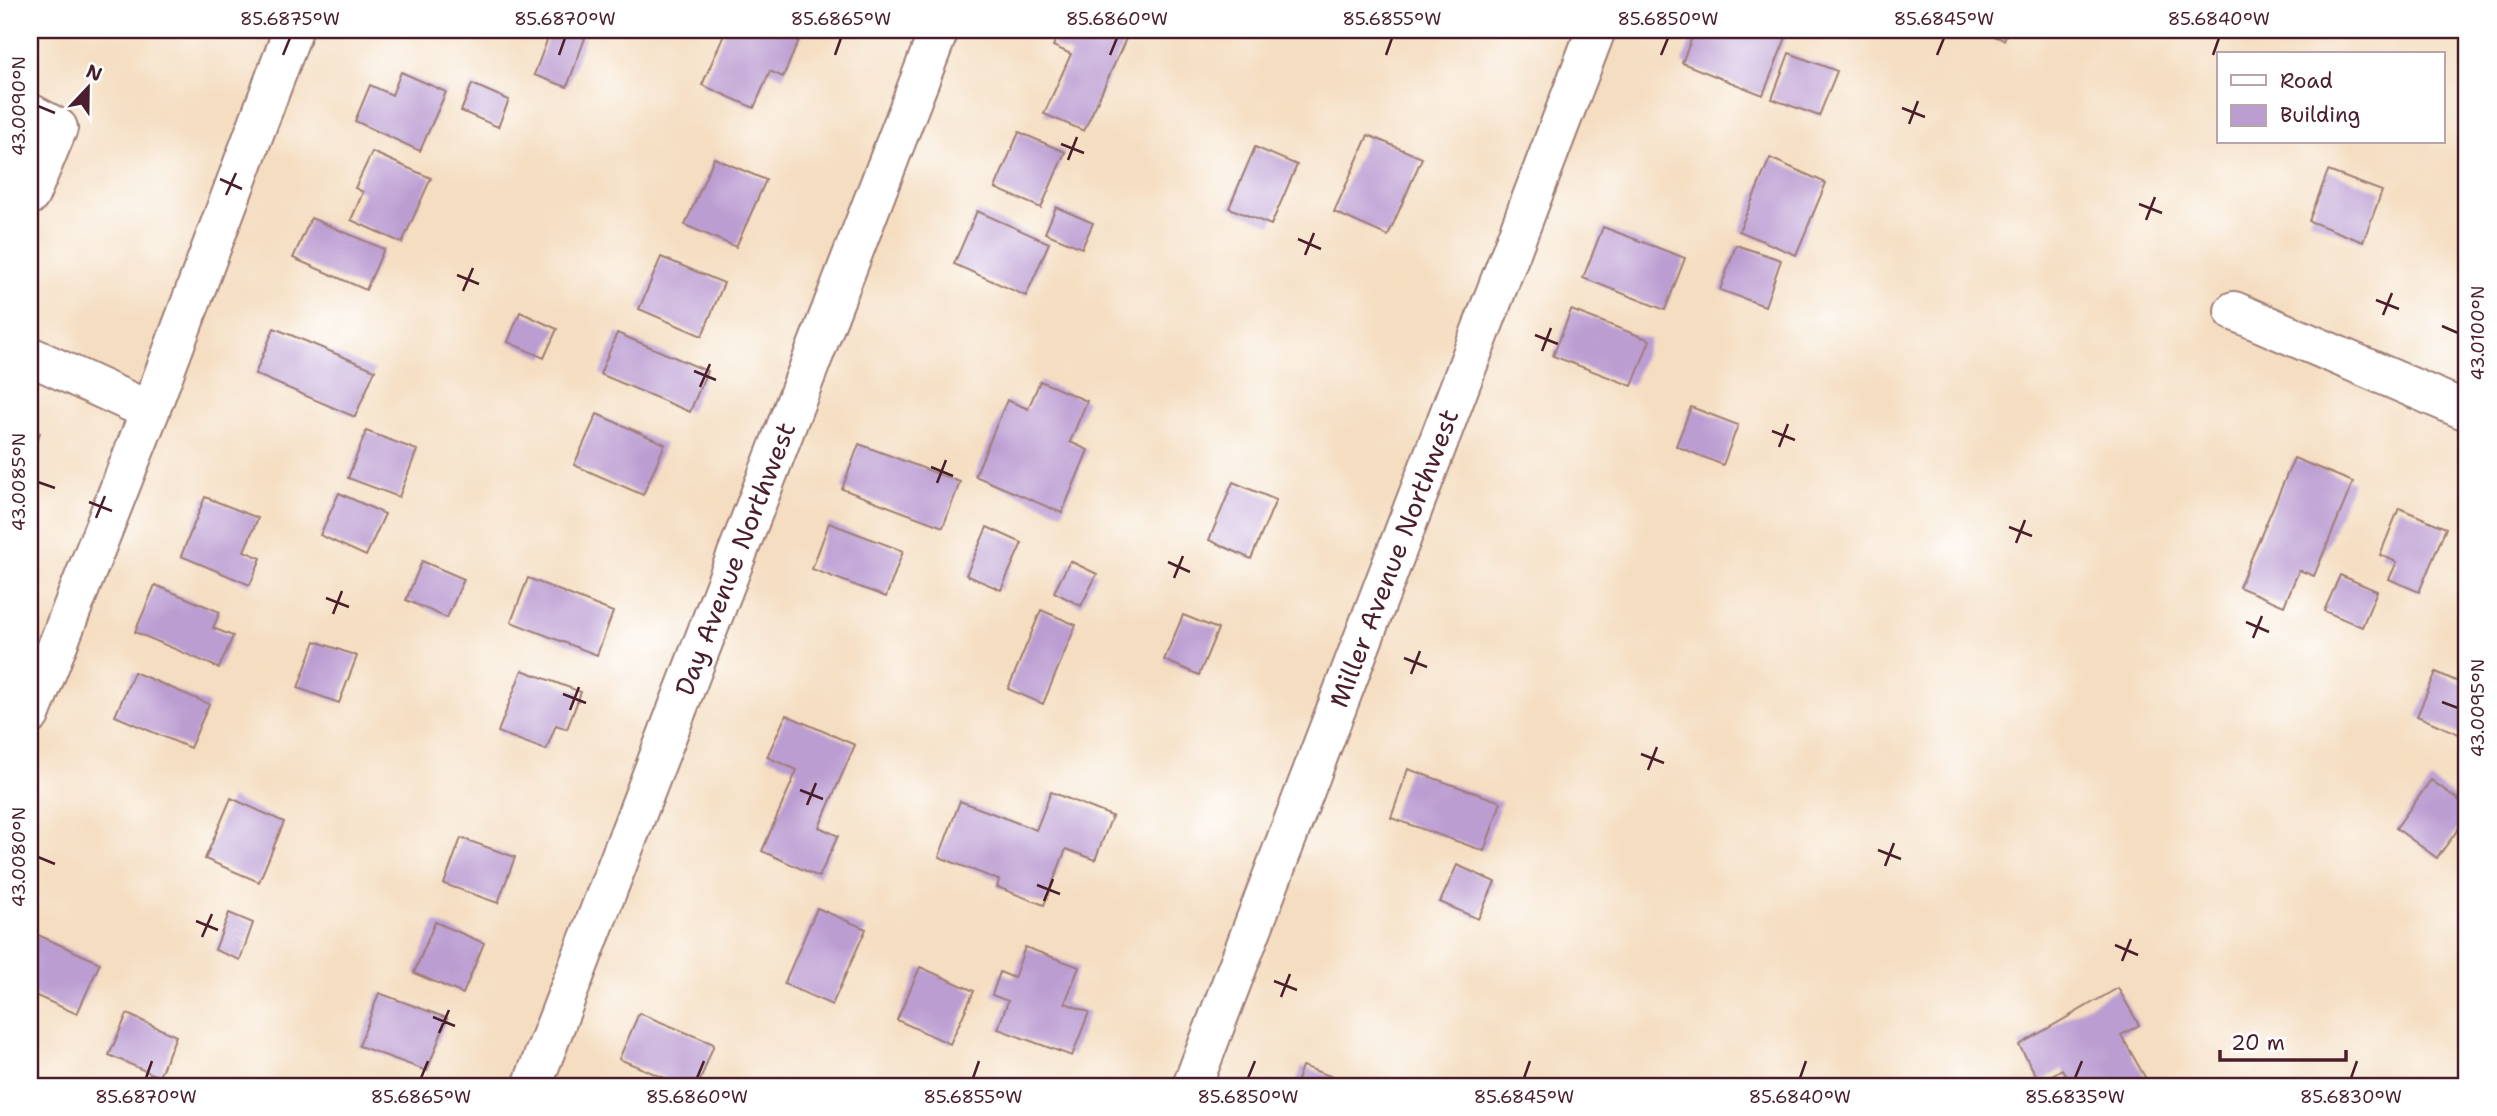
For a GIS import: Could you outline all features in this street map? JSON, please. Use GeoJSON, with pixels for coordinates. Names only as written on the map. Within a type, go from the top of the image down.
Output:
{"type":"FeatureCollection","features":[{"type":"Feature","properties":{"kind":"street"},"geometry":{"type":"LineString","coordinates":[[30,715],[150,411],[293,30]]}},
{"type":"Feature","properties":{"kind":"street","name":"Day Avenue Northwest"},"geometry":{"type":"LineString","coordinates":[[532,1086],[939,30]]}},
{"type":"Feature","properties":{"kind":"street","name":"Miller Avenue Northwest"},"geometry":{"type":"LineString","coordinates":[[1192,1086],[1596,30]]}},
{"type":"Feature","properties":{"kind":"street"},"geometry":{"type":"LineString","coordinates":[[30,113],[58,128],[30,195]]}},
{"type":"Feature","properties":{"kind":"street"},"geometry":{"type":"LineString","coordinates":[[2234,311],[2467,411]]}},
{"type":"Feature","properties":{"kind":"street"},"geometry":{"type":"LineString","coordinates":[[30,356],[150,411]]}},
{"type":"Feature","properties":{"kind":"building"},"geometry":{"type":"Polygon","coordinates":[[[551,30],[564,30],[585,38],[567,87],[534,75],[551,30]]]}},
{"type":"Feature","properties":{"kind":"building"},"geometry":{"type":"Polygon","coordinates":[[[726,30],[803,31],[783,77],[770,71],[754,108],[702,85],[726,30]]]}},
{"type":"Feature","properties":{"kind":"building"},"geometry":{"type":"Polygon","coordinates":[[[1060,30],[1130,30],[1084,131],[1044,114],[1071,54],[1053,46],[1060,30]]]}},
{"type":"Feature","properties":{"kind":"building"},"geometry":{"type":"Polygon","coordinates":[[[1695,30],[1789,30],[1763,95],[1682,63],[1695,30]]]}},
{"type":"Feature","properties":{"kind":"building"},"geometry":{"type":"Polygon","coordinates":[[[1979,30],[2008,30],[2004,40],[1979,30]]]}},
{"type":"Feature","properties":{"kind":"building"},"geometry":{"type":"Polygon","coordinates":[[[1789,53],[1837,71],[1819,116],[1772,99],[1789,53]]]}},
{"type":"Feature","properties":{"kind":"building"},"geometry":{"type":"Polygon","coordinates":[[[401,72],[446,92],[420,151],[355,121],[370,85],[392,95],[401,72]]]}},
{"type":"Feature","properties":{"kind":"building"},"geometry":{"type":"Polygon","coordinates":[[[472,84],[509,100],[498,127],[461,111],[472,84]]]}},
{"type":"Feature","properties":{"kind":"building"},"geometry":{"type":"Polygon","coordinates":[[[1019,132],[1065,152],[1041,208],[995,188],[1019,132]]]}},
{"type":"Feature","properties":{"kind":"building"},"geometry":{"type":"Polygon","coordinates":[[[1368,135],[1422,158],[1388,236],[1334,212],[1368,135]]]}},
{"type":"Feature","properties":{"kind":"building"},"geometry":{"type":"Polygon","coordinates":[[[1255,147],[1297,165],[1271,225],[1229,208],[1255,147]]]}},
{"type":"Feature","properties":{"kind":"building"},"geometry":{"type":"Polygon","coordinates":[[[372,152],[431,178],[402,243],[351,220],[363,192],[355,188],[372,152]]]}},
{"type":"Feature","properties":{"kind":"building"},"geometry":{"type":"Polygon","coordinates":[[[714,158],[766,180],[736,247],[685,225],[714,158]]]}},
{"type":"Feature","properties":{"kind":"building"},"geometry":{"type":"Polygon","coordinates":[[[1770,158],[1826,183],[1796,255],[1739,231],[1770,158]]]}},
{"type":"Feature","properties":{"kind":"building"},"geometry":{"type":"Polygon","coordinates":[[[2328,171],[2382,191],[2363,242],[2309,221],[2328,171]]]}},
{"type":"Feature","properties":{"kind":"building"},"geometry":{"type":"Polygon","coordinates":[[[1056,207],[1093,223],[1082,248],[1045,233],[1056,207]]]}},
{"type":"Feature","properties":{"kind":"building"},"geometry":{"type":"Polygon","coordinates":[[[977,211],[1049,243],[1026,296],[954,264],[977,211]]]}},
{"type":"Feature","properties":{"kind":"building"},"geometry":{"type":"Polygon","coordinates":[[[311,218],[384,249],[366,290],[293,258],[311,218]]]}},
{"type":"Feature","properties":{"kind":"building"},"geometry":{"type":"Polygon","coordinates":[[[1603,227],[1685,258],[1665,310],[1583,278],[1603,227]]]}},
{"type":"Feature","properties":{"kind":"building"},"geometry":{"type":"Polygon","coordinates":[[[1736,245],[1781,260],[1765,306],[1720,290],[1736,245]]]}},
{"type":"Feature","properties":{"kind":"building"},"geometry":{"type":"Polygon","coordinates":[[[661,257],[724,283],[702,336],[639,309],[661,257]]]}},
{"type":"Feature","properties":{"kind":"building"},"geometry":{"type":"Polygon","coordinates":[[[1571,310],[1650,340],[1632,386],[1553,356],[1571,310]]]}},
{"type":"Feature","properties":{"kind":"building"},"geometry":{"type":"Polygon","coordinates":[[[520,312],[557,329],[544,358],[508,342],[520,312]]]}},
{"type":"Feature","properties":{"kind":"building"},"geometry":{"type":"Polygon","coordinates":[[[274,328],[375,370],[355,417],[255,374],[274,328]]]}},
{"type":"Feature","properties":{"kind":"building"},"geometry":{"type":"Polygon","coordinates":[[[617,333],[707,371],[690,412],[600,374],[617,333]]]}},
{"type":"Feature","properties":{"kind":"building"},"geometry":{"type":"Polygon","coordinates":[[[1040,381],[1087,401],[1070,442],[1088,450],[1062,513],[975,476],[1007,400],[1028,409],[1040,381]]]}},
{"type":"Feature","properties":{"kind":"building"},"geometry":{"type":"Polygon","coordinates":[[[1691,407],[1738,425],[1723,465],[1676,446],[1691,407]]]}},
{"type":"Feature","properties":{"kind":"building"},"geometry":{"type":"Polygon","coordinates":[[[597,414],[665,444],[643,495],[574,465],[597,414]]]}},
{"type":"Feature","properties":{"kind":"building"},"geometry":{"type":"Polygon","coordinates":[[[30,429],[40,433],[30,457],[30,429]]]}},
{"type":"Feature","properties":{"kind":"building"},"geometry":{"type":"Polygon","coordinates":[[[366,431],[417,450],[399,497],[348,478],[366,431]]]}},
{"type":"Feature","properties":{"kind":"building"},"geometry":{"type":"Polygon","coordinates":[[[859,444],[960,482],[943,527],[842,489],[859,444]]]}},
{"type":"Feature","properties":{"kind":"building"},"geometry":{"type":"Polygon","coordinates":[[[2294,458],[2353,482],[2314,576],[2299,570],[2284,606],[2239,587],[2294,458]]]}},
{"type":"Feature","properties":{"kind":"building"},"geometry":{"type":"Polygon","coordinates":[[[1233,482],[1276,500],[1251,559],[1209,540],[1233,482]]]}},
{"type":"Feature","properties":{"kind":"building"},"geometry":{"type":"Polygon","coordinates":[[[339,493],[385,514],[366,556],[320,535],[339,493]]]}},
{"type":"Feature","properties":{"kind":"building"},"geometry":{"type":"Polygon","coordinates":[[[205,497],[258,518],[244,551],[261,558],[250,585],[181,556],[205,497]]]}},
{"type":"Feature","properties":{"kind":"building"},"geometry":{"type":"Polygon","coordinates":[[[2399,508],[2446,528],[2419,592],[2389,579],[2397,562],[2380,555],[2399,508]]]}},
{"type":"Feature","properties":{"kind":"building"},"geometry":{"type":"Polygon","coordinates":[[[829,523],[903,551],[886,597],[812,569],[829,523]]]}},
{"type":"Feature","properties":{"kind":"building"},"geometry":{"type":"Polygon","coordinates":[[[987,527],[1022,543],[1001,590],[966,575],[987,527]]]}},
{"type":"Feature","properties":{"kind":"building"},"geometry":{"type":"Polygon","coordinates":[[[422,561],[464,579],[447,618],[406,600],[422,561]]]}},
{"type":"Feature","properties":{"kind":"building"},"geometry":{"type":"Polygon","coordinates":[[[1070,561],[1097,574],[1081,606],[1054,592],[1070,561]]]}},
{"type":"Feature","properties":{"kind":"building"},"geometry":{"type":"Polygon","coordinates":[[[2340,575],[2377,591],[2362,627],[2324,611],[2340,575]]]}},
{"type":"Feature","properties":{"kind":"building"},"geometry":{"type":"Polygon","coordinates":[[[528,578],[613,612],[597,655],[511,622],[528,578]]]}},
{"type":"Feature","properties":{"kind":"building"},"geometry":{"type":"Polygon","coordinates":[[[155,585],[220,612],[213,628],[233,636],[219,668],[135,632],[155,585]]]}},
{"type":"Feature","properties":{"kind":"building"},"geometry":{"type":"Polygon","coordinates":[[[1041,610],[1076,625],[1043,704],[1008,689],[1041,610]]]}},
{"type":"Feature","properties":{"kind":"building"},"geometry":{"type":"Polygon","coordinates":[[[1183,615],[1218,629],[1199,675],[1164,660],[1183,615]]]}},
{"type":"Feature","properties":{"kind":"building"},"geometry":{"type":"Polygon","coordinates":[[[315,641],[357,656],[339,703],[298,688],[315,641]]]}},
{"type":"Feature","properties":{"kind":"building"},"geometry":{"type":"Polygon","coordinates":[[[522,670],[581,692],[567,729],[556,725],[546,750],[498,732],[522,670]]]}},
{"type":"Feature","properties":{"kind":"building"},"geometry":{"type":"Polygon","coordinates":[[[134,672],[209,704],[190,748],[115,716],[134,672]]]}},
{"type":"Feature","properties":{"kind":"building"},"geometry":{"type":"Polygon","coordinates":[[[2436,672],[2467,686],[2467,726],[2463,736],[2417,716],[2436,672]]]}},
{"type":"Feature","properties":{"kind":"building"},"geometry":{"type":"Polygon","coordinates":[[[786,715],[855,745],[819,827],[838,836],[819,877],[762,851],[797,770],[767,757],[786,715]]]}},
{"type":"Feature","properties":{"kind":"building"},"geometry":{"type":"Polygon","coordinates":[[[1408,769],[1501,802],[1484,851],[1391,818],[1408,769]]]}},
{"type":"Feature","properties":{"kind":"building"},"geometry":{"type":"Polygon","coordinates":[[[2431,780],[2467,806],[2467,817],[2437,858],[2396,828],[2431,780]]]}},
{"type":"Feature","properties":{"kind":"building"},"geometry":{"type":"Polygon","coordinates":[[[1051,792],[1112,816],[1095,860],[1066,849],[1044,905],[997,887],[999,880],[939,857],[960,801],[1036,830],[1051,792]]]}},
{"type":"Feature","properties":{"kind":"building"},"geometry":{"type":"Polygon","coordinates":[[[231,798],[284,822],[259,882],[205,859],[231,798]]]}},
{"type":"Feature","properties":{"kind":"building"},"geometry":{"type":"Polygon","coordinates":[[[461,838],[515,857],[498,903],[444,884],[461,838]]]}},
{"type":"Feature","properties":{"kind":"building"},"geometry":{"type":"Polygon","coordinates":[[[1457,865],[1495,882],[1478,919],[1440,902],[1457,865]]]}},
{"type":"Feature","properties":{"kind":"building"},"geometry":{"type":"Polygon","coordinates":[[[817,908],[866,929],[832,1005],[784,984],[817,908]]]}},
{"type":"Feature","properties":{"kind":"building"},"geometry":{"type":"Polygon","coordinates":[[[229,913],[253,923],[240,960],[215,950],[229,913]]]}},
{"type":"Feature","properties":{"kind":"building"},"geometry":{"type":"Polygon","coordinates":[[[435,922],[484,943],[463,994],[414,973],[435,922]]]}},
{"type":"Feature","properties":{"kind":"building"},"geometry":{"type":"Polygon","coordinates":[[[36,934],[100,963],[77,1014],[30,993],[30,948],[36,934]]]}},
{"type":"Feature","properties":{"kind":"building"},"geometry":{"type":"Polygon","coordinates":[[[1025,947],[1079,967],[1065,1003],[1089,1012],[1072,1056],[998,1029],[1008,1001],[992,995],[1000,972],[1014,978],[1025,947]]]}},
{"type":"Feature","properties":{"kind":"building"},"geometry":{"type":"Polygon","coordinates":[[[920,967],[974,991],[950,1044],[897,1020],[920,967]]]}},
{"type":"Feature","properties":{"kind":"building"},"geometry":{"type":"Polygon","coordinates":[[[2118,988],[2139,1025],[2121,1035],[2150,1086],[2072,1086],[2062,1069],[2040,1082],[2019,1045],[2118,988]]]}},
{"type":"Feature","properties":{"kind":"building"},"geometry":{"type":"Polygon","coordinates":[[[379,993],[447,1018],[427,1071],[359,1046],[379,993]]]}},
{"type":"Feature","properties":{"kind":"building"},"geometry":{"type":"Polygon","coordinates":[[[639,1013],[714,1044],[698,1086],[684,1086],[619,1059],[639,1013]]]}},
{"type":"Feature","properties":{"kind":"building"},"geometry":{"type":"Polygon","coordinates":[[[127,1014],[176,1036],[159,1077],[109,1055],[127,1014]]]}},
{"type":"Feature","properties":{"kind":"building"},"geometry":{"type":"Polygon","coordinates":[[[1302,1066],[1358,1086],[1295,1086],[1302,1066]]]}}]}
